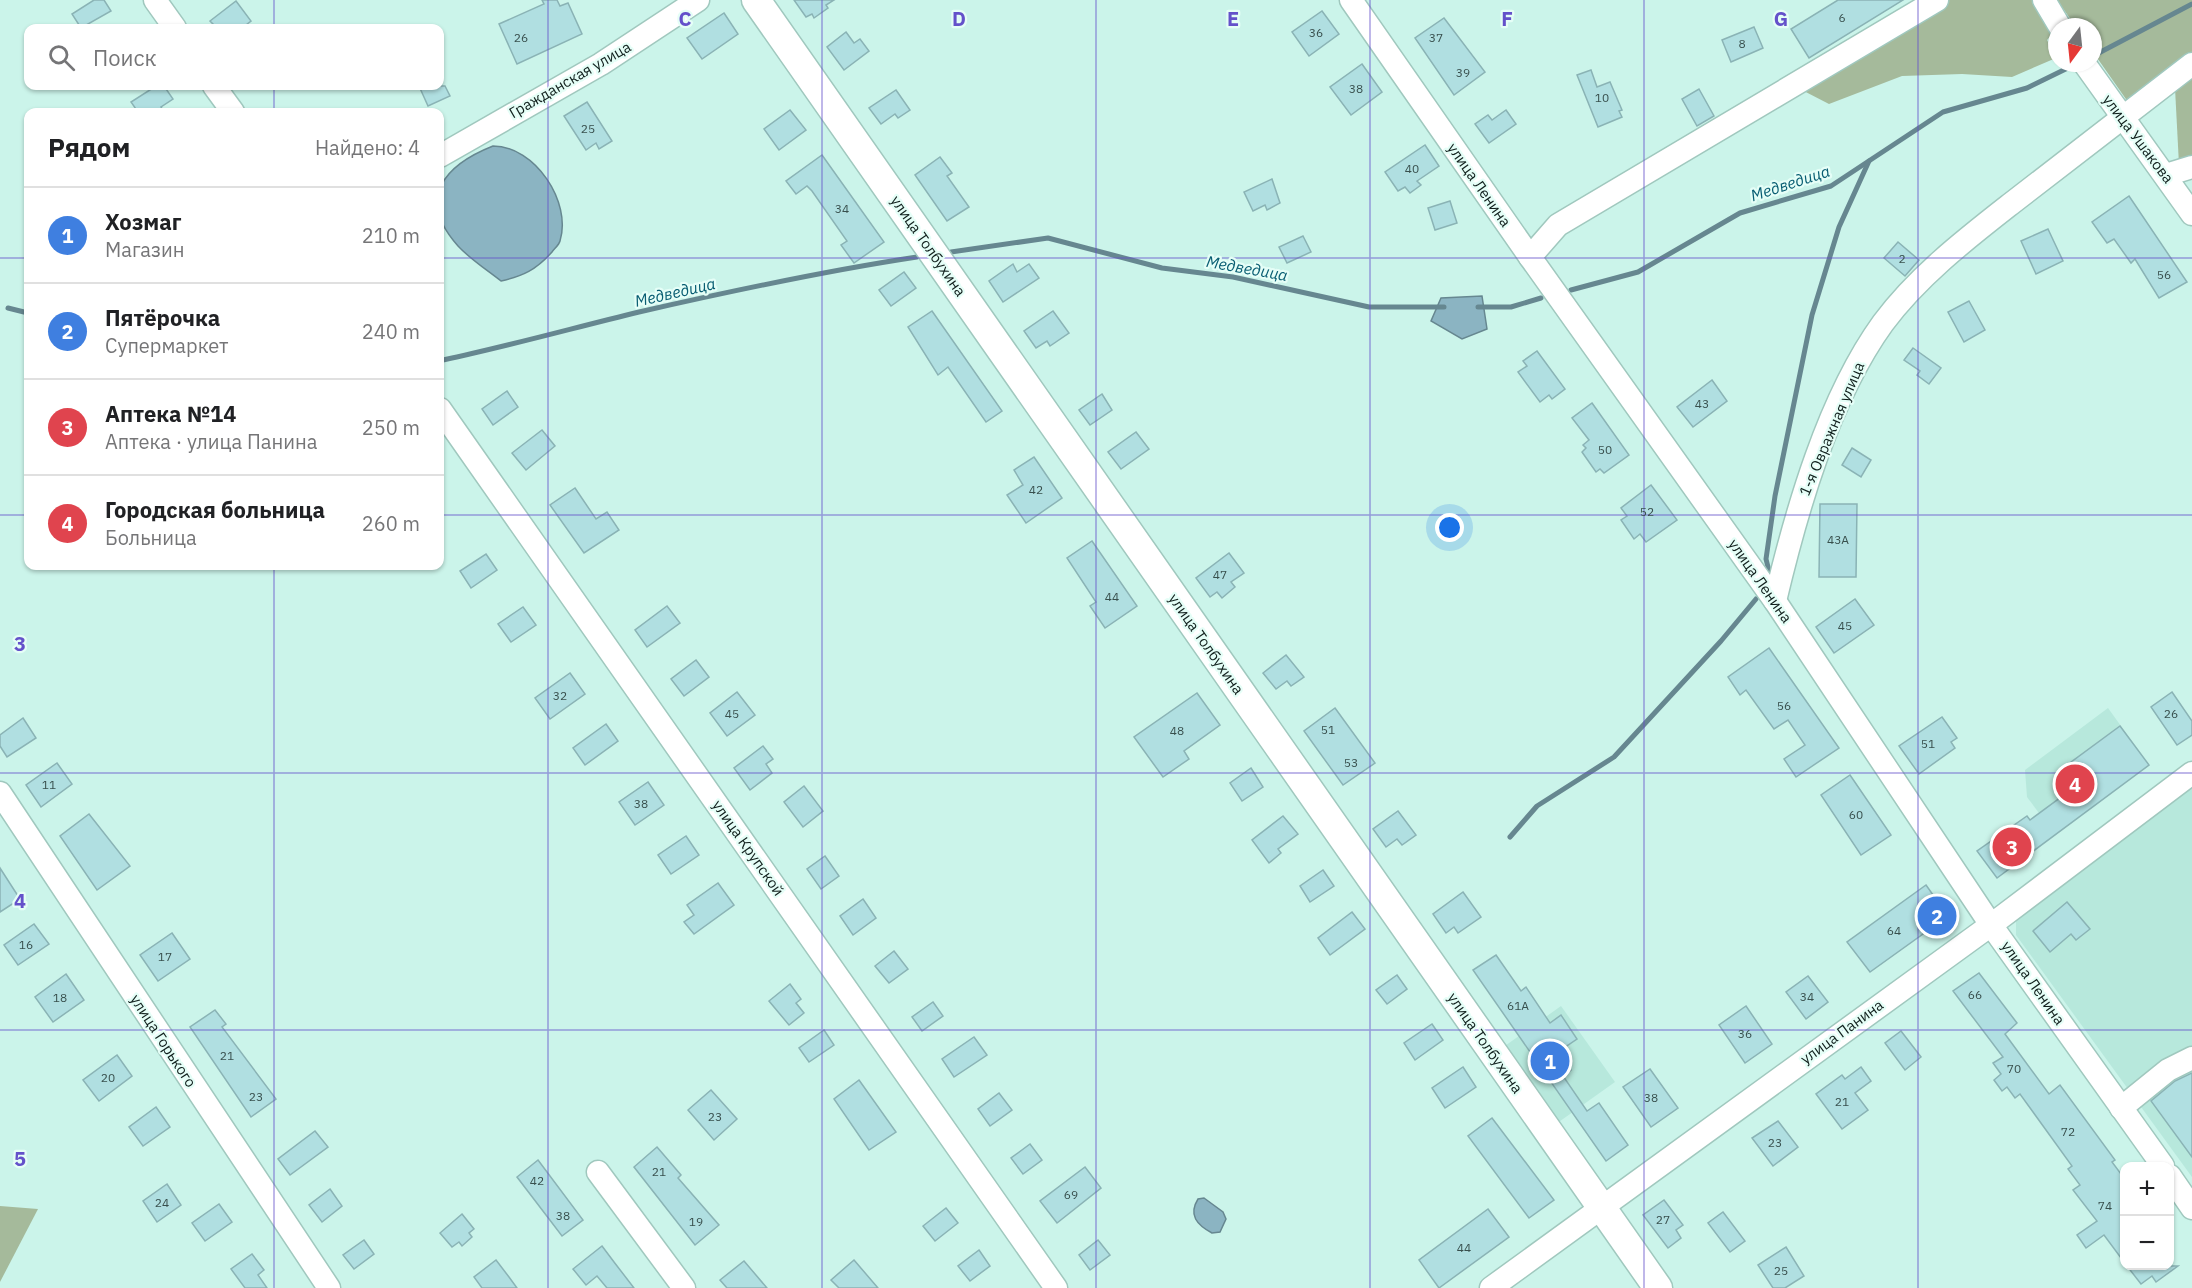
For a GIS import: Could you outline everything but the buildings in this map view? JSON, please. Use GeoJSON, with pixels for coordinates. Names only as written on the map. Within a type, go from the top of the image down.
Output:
{"type":"FeatureCollection","features":[{"type":"Feature","properties":{"kind":"main road","name":"улица Толбухина"},"geometry":{"type":"LineString","coordinates":[[756,0],[1658,1288]]}},
{"type":"Feature","properties":{"kind":"street"},"geometry":{"type":"LineString","coordinates":[[155,0],[172,24]]}},
{"type":"Feature","properties":{"kind":"street","name":"Гражданская улица"},"geometry":{"type":"LineString","coordinates":[[444,154],[601,64],[698,0]]}},
{"type":"Feature","properties":{"kind":"street","name":"улица Ленина"},"geometry":{"type":"LineString","coordinates":[[1351,0],[1530,257],[1775,601],[1991,925],[2159,1162]]}},
{"type":"Feature","properties":{"kind":"street"},"geometry":{"type":"LineString","coordinates":[[1530,257],[1558,225],[1937,0]]}},
{"type":"Feature","properties":{"kind":"street"},"geometry":{"type":"LineString","coordinates":[[2044,0],[2055,18]]}},
{"type":"Feature","properties":{"kind":"street","name":"1-я Овражная улица"},"geometry":{"type":"LineString","coordinates":[[1775,601],[1792,532],[1814,466],[1851,377],[1882,324],[1949,253],[2192,64]]}},
{"type":"Feature","properties":{"kind":"street","name":"улица Ушакова"},"geometry":{"type":"LineString","coordinates":[[2090,72],[2192,214]]}},
{"type":"Feature","properties":{"kind":"street"},"geometry":{"type":"LineString","coordinates":[[217,90],[230,108]]}},
{"type":"Feature","properties":{"kind":"street"},"geometry":{"type":"LineString","coordinates":[[2166,175],[2192,167]]}},
{"type":"Feature","properties":{"kind":"street","name":"улица Крупской"},"geometry":{"type":"LineString","coordinates":[[444,415],[1056,1288]]}},
{"type":"Feature","properties":{"kind":"street","name":"улица Панина"},"geometry":{"type":"LineString","coordinates":[[1491,1288],[1991,925],[2192,773]]}},
{"type":"Feature","properties":{"kind":"street","name":"улица Горького"},"geometry":{"type":"LineString","coordinates":[[0,793],[329,1288]]}},
{"type":"Feature","properties":{"kind":"street"},"geometry":{"type":"LineString","coordinates":[[2121,1108],[2168,1070],[2192,1058]]}},
{"type":"Feature","properties":{"kind":"street"},"geometry":{"type":"LineString","coordinates":[[598,1172],[684,1288]]}},
{"type":"Feature","properties":{"kind":"street"},"geometry":{"type":"LineString","coordinates":[[2174,1183],[2192,1208]]}},
{"type":"Feature","properties":{"kind":"shaded area"},"geometry":{"type":"Polygon","coordinates":[[[1948,0],[2035,0],[2048,20],[2048,61],[2012,77],[1962,74],[1902,76],[1829,104],[1798,88],[1948,0]]]}},
{"type":"Feature","properties":{"kind":"shaded area"},"geometry":{"type":"Polygon","coordinates":[[[2057,0],[2192,0],[2192,53],[2128,102],[2102,65],[2102,18],[2070,18],[2057,0]]]}},
{"type":"Feature","properties":{"kind":"shaded area"},"geometry":{"type":"Polygon","coordinates":[[[2192,75],[2192,160],[2179,165],[2175,88],[2192,75]]]}},
{"type":"Feature","properties":{"kind":"shaded area"},"geometry":{"type":"Polygon","coordinates":[[[2108,708],[2149,765],[2054,833],[2027,797],[2025,770],[2108,708]]]}},
{"type":"Feature","properties":{"kind":"shaded area"},"geometry":{"type":"Polygon","coordinates":[[[2192,786],[2192,1177],[2016,935],[2016,918],[2192,786]]]}},
{"type":"Feature","properties":{"kind":"shaded area"},"geometry":{"type":"Polygon","coordinates":[[[1561,1006],[1615,1082],[1556,1124],[1502,1048],[1561,1006]]]}},
{"type":"Feature","properties":{"kind":"shaded area"},"geometry":{"type":"Polygon","coordinates":[[[0,1206],[38,1209],[0,1282],[0,1206]]]}},
{"type":"Feature","properties":{"kind":"water"},"geometry":{"type":"Polygon","coordinates":[[[493,146],[508,148],[523,155],[547,179],[560,210],[562,226],[559,244],[535,268],[501,281],[458,246],[444,226],[444,180],[461,163],[493,146]]]}},
{"type":"Feature","properties":{"kind":"water"},"geometry":{"type":"Polygon","coordinates":[[[1482,296],[1487,329],[1462,339],[1431,321],[1441,298],[1482,296]]]}},
{"type":"Feature","properties":{"kind":"water"},"geometry":{"type":"Polygon","coordinates":[[[1204,1198],[1223,1212],[1226,1219],[1220,1232],[1212,1233],[1202,1227],[1194,1215],[1198,1199],[1204,1198]]]}},
{"type":"Feature","properties":{"kind":"waterway","name":"Медведица"},"geometry":{"type":"LineString","coordinates":[[2102,51],[2192,4]]}},
{"type":"Feature","properties":{"kind":"waterway","name":"Медведица"},"geometry":{"type":"LineString","coordinates":[[1571,290],[1638,272],[1740,213],[1831,186],[1943,112],[2027,88],[2060,72]]}},
{"type":"Feature","properties":{"kind":"waterway"},"geometry":{"type":"LineString","coordinates":[[1771,579],[1766,559],[1775,496],[1812,315],[1839,227],[1869,161]]}},
{"type":"Feature","properties":{"kind":"waterway","name":"Медведица"},"geometry":{"type":"LineString","coordinates":[[951,252],[1048,238],[1162,268],[1233,277],[1369,307],[1444,307]]}},
{"type":"Feature","properties":{"kind":"waterway","name":"Медведица"},"geometry":{"type":"LineString","coordinates":[[444,360],[743,289],[917,257]]}},
{"type":"Feature","properties":{"kind":"waterway","name":"Медведица"},"geometry":{"type":"LineString","coordinates":[[1478,307],[1511,307],[1541,298]]}},
{"type":"Feature","properties":{"kind":"waterway","name":"Медведица"},"geometry":{"type":"LineString","coordinates":[[8,308],[24,312]]}},
{"type":"Feature","properties":{"kind":"waterway"},"geometry":{"type":"LineString","coordinates":[[1510,837],[1537,806],[1614,757],[1721,641],[1756,599]]}},
{"type":"Feature","properties":{"kind":"place","name":"Городская больница"},"geometry":{"type":"Point","coordinates":[2075,784]}},
{"type":"Feature","properties":{"kind":"place","name":"Аптека №14"},"geometry":{"type":"Point","coordinates":[2012,847]}},
{"type":"Feature","properties":{"kind":"place","name":"Пятёрочка"},"geometry":{"type":"Point","coordinates":[1937,916]}},
{"type":"Feature","properties":{"kind":"place","name":"Хозмаг"},"geometry":{"type":"Point","coordinates":[1550,1061]}}]}
